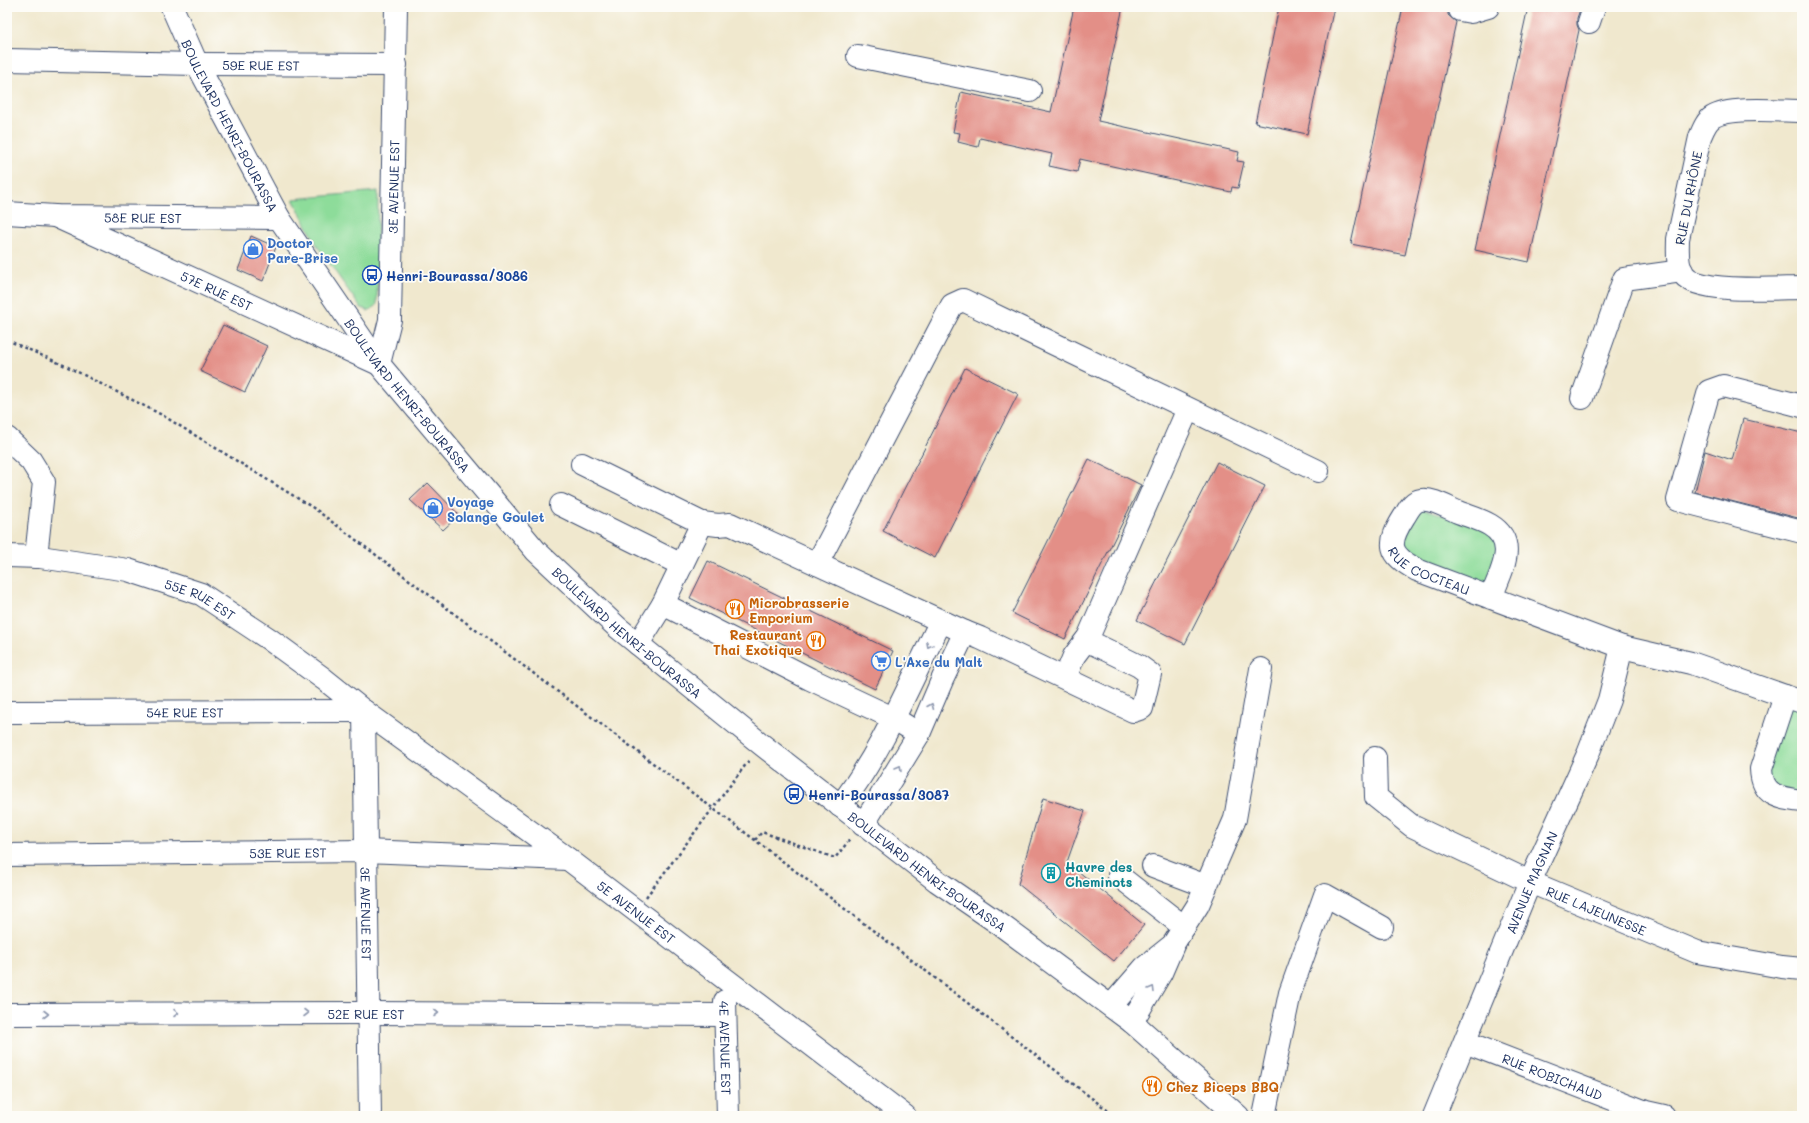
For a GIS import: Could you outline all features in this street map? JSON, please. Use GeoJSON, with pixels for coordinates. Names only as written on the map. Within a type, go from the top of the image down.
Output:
{"type":"FeatureCollection","features":[{"type":"Feature","properties":{"kind":"street","name":"BOULEVARD HENRI-BOURASSA"},"geometry":{"type":"LineString","coordinates":[[172,7],[197,64],[279,218],[379,364],[536,551],[617,626],[761,744],[863,825],[937,881],[1132,1022],[1238,1116]]}},
{"type":"Feature","properties":{"kind":"street","name":"3E AVENUE EST"},"geometry":{"type":"LineString","coordinates":[[379,364],[390,320],[396,7]]}},
{"type":"Feature","properties":{"kind":"street"},"geometry":{"type":"LineString","coordinates":[[1460,10],[1471,12],[1488,7]]}},
{"type":"Feature","properties":{"kind":"street"},"geometry":{"type":"LineString","coordinates":[[858,56],[1030,91]]}},
{"type":"Feature","properties":{"kind":"street","name":"59E RUE EST"},"geometry":{"type":"LineString","coordinates":[[7,60],[197,64],[396,65]]}},
{"type":"Feature","properties":{"kind":"street","name":"RUE DU RHÔNE"},"geometry":{"type":"LineString","coordinates":[[1682,271],[1679,266],[1678,239],[1700,137],[1706,124],[1713,117],[1723,113],[1737,111],[1802,111]]}},
{"type":"Feature","properties":{"kind":"street","name":"58E RUE EST"},"geometry":{"type":"LineString","coordinates":[[7,213],[55,216],[279,218]]}},
{"type":"Feature","properties":{"kind":"street","name":"57E RUE EST"},"geometry":{"type":"LineString","coordinates":[[55,216],[379,364]]}},
{"type":"Feature","properties":{"kind":"street"},"geometry":{"type":"LineString","coordinates":[[1582,398],[1624,280],[1682,271],[1684,275],[1696,283],[1717,288],[1802,288]]}},
{"type":"Feature","properties":{"kind":"street"},"geometry":{"type":"LineString","coordinates":[[817,564],[952,305],[963,300],[1318,471]]}},
{"type":"Feature","properties":{"kind":"street"},"geometry":{"type":"LineString","coordinates":[[1802,406],[1723,386],[1709,391],[1678,500],[1802,532]]}},
{"type":"Feature","properties":{"kind":"street"},"geometry":{"type":"LineString","coordinates":[[1065,678],[1074,656],[1087,640],[1188,409]]}},
{"type":"Feature","properties":{"kind":"street"},"geometry":{"type":"LineString","coordinates":[[7,438],[31,461],[44,482],[36,557]]}},
{"type":"Feature","properties":{"kind":"street"},"geometry":{"type":"LineString","coordinates":[[582,464],[702,523],[718,525],[730,524],[980,638],[1133,711],[1142,708],[1150,674],[1140,666],[1087,640]]}},
{"type":"Feature","properties":{"kind":"street","name":"RUE COCTEAU"},"geometry":{"type":"LineString","coordinates":[[1491,598],[1506,555],[1506,543],[1501,533],[1489,524],[1431,501],[1420,500],[1412,505],[1394,533],[1392,546],[1396,555],[1404,563],[1417,570],[1491,598],[1622,647],[1692,663],[1794,699],[1761,769],[1761,781],[1769,792],[1784,799],[1802,801]]}},
{"type":"Feature","properties":{"kind":"street"},"geometry":{"type":"LineString","coordinates":[[561,505],[682,565]]}},
{"type":"Feature","properties":{"kind":"street"},"geometry":{"type":"LineString","coordinates":[[638,644],[663,604],[702,523]]}},
{"type":"Feature","properties":{"kind":"street","name":"55E RUE EST"},"geometry":{"type":"LineString","coordinates":[[7,556],[36,557],[128,570],[200,594],[269,639],[324,679],[364,711]]}},
{"type":"Feature","properties":{"kind":"street"},"geometry":{"type":"LineString","coordinates":[[663,604],[810,679],[895,719],[920,734]]}},
{"type":"Feature","properties":{"kind":"street"},"geometry":{"type":"LineString","coordinates":[[840,806],[859,781],[895,719],[917,668],[942,621]]}},
{"type":"Feature","properties":{"kind":"street"},"geometry":{"type":"LineString","coordinates":[[863,825],[920,734],[943,678],[965,632]]}},
{"type":"Feature","properties":{"kind":"street","name":"AVENUE MAGNAN"},"geometry":{"type":"LineString","coordinates":[[1434,1116],[1530,882],[1588,754],[1608,700],[1622,647]]}},
{"type":"Feature","properties":{"kind":"street"},"geometry":{"type":"LineString","coordinates":[[917,668],[943,678]]}},
{"type":"Feature","properties":{"kind":"street"},"geometry":{"type":"LineString","coordinates":[[1132,1022],[1161,973],[1179,935],[1198,905],[1236,819],[1261,669]]}},
{"type":"Feature","properties":{"kind":"street","name":"3E AVENUE EST"},"geometry":{"type":"LineString","coordinates":[[364,711],[370,1116]]}},
{"type":"Feature","properties":{"kind":"street","name":"54E RUE EST"},"geometry":{"type":"LineString","coordinates":[[7,712],[364,711]]}},
{"type":"Feature","properties":{"kind":"street","name":"5E AVENUE EST"},"geometry":{"type":"LineString","coordinates":[[364,711],[568,859],[906,1116]]}},
{"type":"Feature","properties":{"kind":"street","name":"RUE LAJEUNESSE"},"geometry":{"type":"LineString","coordinates":[[1375,758],[1376,797],[1412,826],[1530,882],[1697,952],[1782,967],[1802,969]]}},
{"type":"Feature","properties":{"kind":"street","name":"53E RUE EST"},"geometry":{"type":"LineString","coordinates":[[7,856],[365,851],[568,859]]}},
{"type":"Feature","properties":{"kind":"street"},"geometry":{"type":"LineString","coordinates":[[1153,866],[1206,886]]}},
{"type":"Feature","properties":{"kind":"street"},"geometry":{"type":"LineString","coordinates":[[1119,876],[1179,935]]}},
{"type":"Feature","properties":{"kind":"street"},"geometry":{"type":"LineString","coordinates":[[1264,1116],[1290,993],[1325,895],[1382,927]]}},
{"type":"Feature","properties":{"kind":"street"},"geometry":{"type":"LineString","coordinates":[[1111,1006],[1146,967],[1179,935]]}},
{"type":"Feature","properties":{"kind":"street","name":"4E AVENUE EST"},"geometry":{"type":"LineString","coordinates":[[726,980],[724,1015],[728,1116]]}},
{"type":"Feature","properties":{"kind":"street","name":"52E RUE EST"},"geometry":{"type":"LineString","coordinates":[[7,1014],[369,1013],[724,1015]]}},
{"type":"Feature","properties":{"kind":"street","name":"RUE ROBICHAUD"},"geometry":{"type":"LineString","coordinates":[[1465,1042],[1646,1112],[1664,1116]]}},
{"type":"Feature","properties":{"kind":"path"},"geometry":{"type":"LineString","coordinates":[[7,340],[68,367],[162,415],[315,509],[755,840],[1115,1116]]}},
{"type":"Feature","properties":{"kind":"path"},"geometry":{"type":"LineString","coordinates":[[636,910],[761,744]]}},
{"type":"Feature","properties":{"kind":"path"},"geometry":{"type":"LineString","coordinates":[[755,840],[762,832],[835,858],[863,825]]}},
{"type":"Feature","properties":{"kind":"green space"},"geometry":{"type":"Polygon","coordinates":[[[378,191],[377,304],[368,311],[360,307],[318,247],[293,199],[378,191]]]}},
{"type":"Feature","properties":{"kind":"green space"},"geometry":{"type":"Polygon","coordinates":[[[1412,505],[1501,533],[1491,598],[1417,570],[1394,533],[1412,505]]]}},
{"type":"Feature","properties":{"kind":"green space"},"geometry":{"type":"Polygon","coordinates":[[[1785,696],[1802,702],[1802,801],[1761,781],[1785,696]]]}},
{"type":"Feature","properties":{"kind":"building"},"geometry":{"type":"Polygon","coordinates":[[[1074,7],[1123,7],[1098,121],[1239,152],[1237,161],[1244,162],[1238,188],[1232,187],[1231,192],[1080,159],[1077,172],[1049,166],[1052,154],[980,138],[978,147],[958,142],[960,133],[953,132],[961,92],[1051,112],[1074,7]]]}},
{"type":"Feature","properties":{"kind":"building"},"geometry":{"type":"Polygon","coordinates":[[[1279,7],[1334,7],[1307,134],[1255,123],[1279,7]]]}},
{"type":"Feature","properties":{"kind":"building"},"geometry":{"type":"Polygon","coordinates":[[[1403,7],[1448,7],[1448,15],[1456,22],[1405,255],[1351,244],[1403,7]]]}},
{"type":"Feature","properties":{"kind":"building"},"geometry":{"type":"Polygon","coordinates":[[[1528,7],[1581,7],[1577,18],[1579,30],[1529,262],[1475,250],[1528,7]]]}},
{"type":"Feature","properties":{"kind":"building"},"geometry":{"type":"Polygon","coordinates":[[[251,236],[276,247],[263,281],[238,270],[251,236]]]}},
{"type":"Feature","properties":{"kind":"building"},"geometry":{"type":"Polygon","coordinates":[[[223,325],[267,346],[245,392],[200,371],[223,325]]]}},
{"type":"Feature","properties":{"kind":"building"},"geometry":{"type":"Polygon","coordinates":[[[965,368],[1018,394],[935,558],[883,531],[965,368]]]}},
{"type":"Feature","properties":{"kind":"building"},"geometry":{"type":"Polygon","coordinates":[[[1743,419],[1802,433],[1802,519],[1695,492],[1705,451],[1732,460],[1743,419]]]}},
{"type":"Feature","properties":{"kind":"building"},"geometry":{"type":"Polygon","coordinates":[[[1089,459],[1141,485],[1065,639],[1012,613],[1089,459]]]}},
{"type":"Feature","properties":{"kind":"building"},"geometry":{"type":"Polygon","coordinates":[[[1217,462],[1265,486],[1185,644],[1137,620],[1217,462]]]}},
{"type":"Feature","properties":{"kind":"building"},"geometry":{"type":"Polygon","coordinates":[[[428,483],[459,515],[443,530],[410,500],[428,483]]]}},
{"type":"Feature","properties":{"kind":"building"},"geometry":{"type":"Polygon","coordinates":[[[708,561],[893,651],[875,689],[690,598],[708,561]]]}},
{"type":"Feature","properties":{"kind":"building","name":"Havre des Cheminots"},"geometry":{"type":"Polygon","coordinates":[[[1043,798],[1085,811],[1067,862],[1144,925],[1114,961],[1018,884],[1043,798]]]}},
{"type":"Feature","properties":{"kind":"place","name":"Doctor Pare-Brise"},"geometry":{"type":"Point","coordinates":[253,249]}},
{"type":"Feature","properties":{"kind":"place","name":"Henri-Bourassa/3086"},"geometry":{"type":"Point","coordinates":[372,275]}},
{"type":"Feature","properties":{"kind":"place","name":"Voyage Solange Goulet"},"geometry":{"type":"Point","coordinates":[433,508]}},
{"type":"Feature","properties":{"kind":"place","name":"Microbrasserie Emporium"},"geometry":{"type":"Point","coordinates":[735,609]}},
{"type":"Feature","properties":{"kind":"place","name":"Restaurant Thai Exotique"},"geometry":{"type":"Point","coordinates":[816,641]}},
{"type":"Feature","properties":{"kind":"place","name":"L'Axe du Malt"},"geometry":{"type":"Point","coordinates":[881,661]}},
{"type":"Feature","properties":{"kind":"place","name":"Henri-Bourassa/3087"},"geometry":{"type":"Point","coordinates":[794,794]}},
{"type":"Feature","properties":{"kind":"place","name":"Havre des Cheminots"},"geometry":{"type":"Point","coordinates":[1051,873]}},
{"type":"Feature","properties":{"kind":"place","name":"Chez Biceps BBQ"},"geometry":{"type":"Point","coordinates":[1152,1086]}}]}
